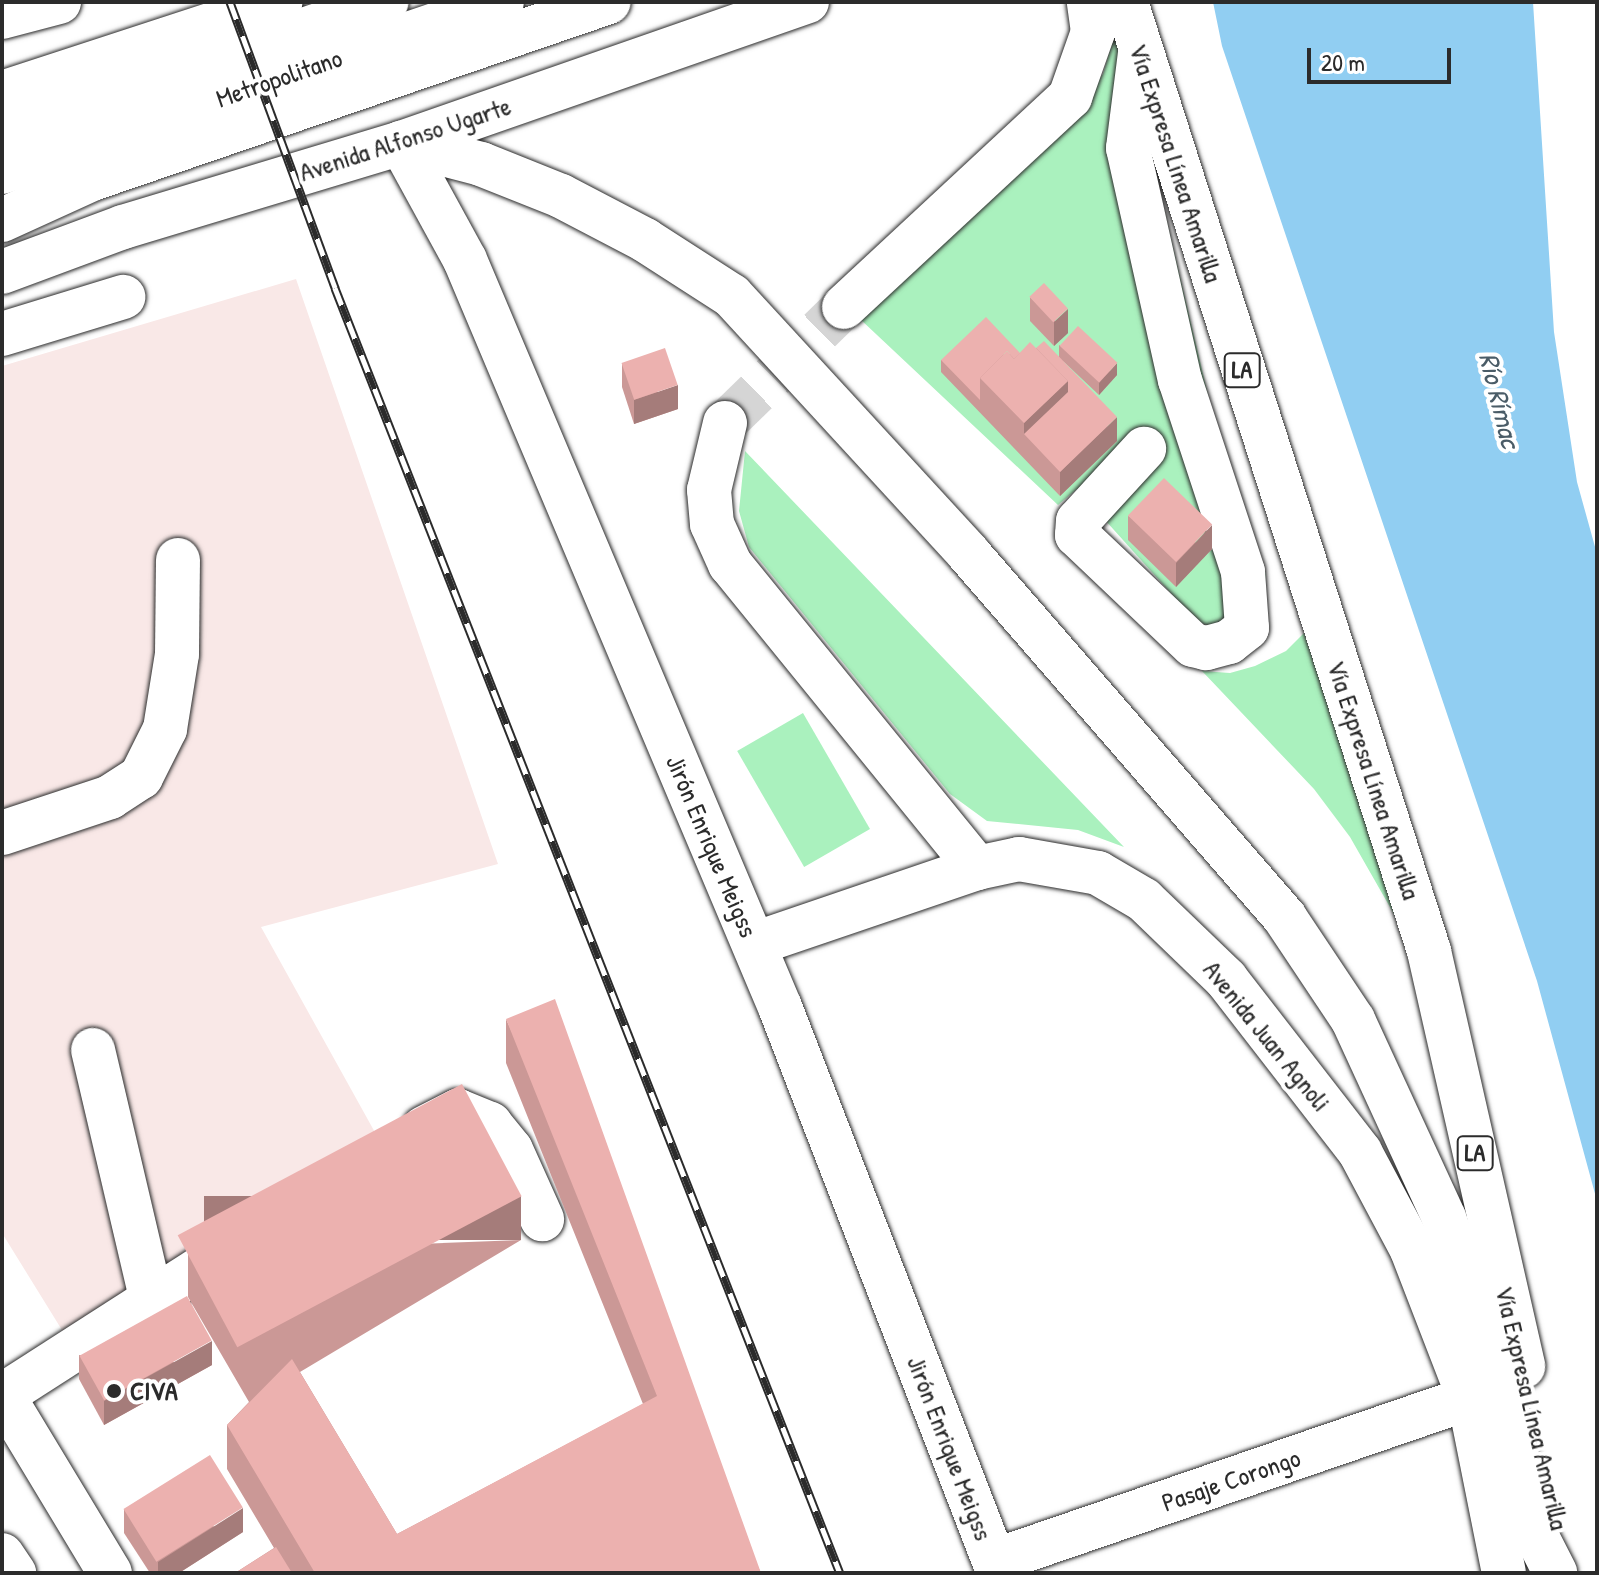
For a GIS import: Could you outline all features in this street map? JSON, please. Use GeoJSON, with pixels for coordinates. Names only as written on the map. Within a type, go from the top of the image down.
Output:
{"type":"FeatureCollection","features":[{"type":"Feature","properties":{"kind":"main road"},"geometry":{"type":"LineString","coordinates":[[2,17],[59,2]]}},
{"type":"Feature","properties":{"kind":"main road"},"geometry":{"type":"LineString","coordinates":[[2,93],[281,2]]}},
{"type":"Feature","properties":{"kind":"main road","name":"Metropolitano"},"geometry":{"type":"LineString","coordinates":[[2,172],[51,135],[387,2]]}},
{"type":"Feature","properties":{"kind":"main road","name":"Metropolitano"},"geometry":{"type":"LineString","coordinates":[[2,130],[51,135],[502,2]]}},
{"type":"Feature","properties":{"kind":"main road"},"geometry":{"type":"LineString","coordinates":[[2,220],[92,179],[609,2]]}},
{"type":"Feature","properties":{"kind":"main road","name":"Avenida Alfonso Ugarte"},"geometry":{"type":"LineString","coordinates":[[2,272],[71,246],[401,143],[807,2]]}},
{"type":"Feature","properties":{"kind":"main road"},"geometry":{"type":"LineString","coordinates":[[844,307],[1070,97],[1093,32],[1089,2]]}},
{"type":"Feature","properties":{"kind":"main road","name":"Vía Expresa Línea Amarilla"},"geometry":{"type":"LineString","coordinates":[[1126,2],[1429,951],[1570,1573]]}},
{"type":"Feature","properties":{"kind":"main road"},"geometry":{"type":"LineString","coordinates":[[1140,53],[1128,148],[1180,380],[1243,572],[1247,628],[1229,642],[1206,648],[1193,645],[1077,535],[1078,521],[1144,449]]}},
{"type":"Feature","properties":{"kind":"main road","name":"Metropolitano"},"geometry":{"type":"LineString","coordinates":[[2,179],[51,135]]}},
{"type":"Feature","properties":{"kind":"main road"},"geometry":{"type":"LineString","coordinates":[[401,143],[481,164],[561,196],[645,240],[732,296],[968,553],[1285,918],[1353,1020],[1444,1218],[1485,1332],[1538,1539],[1555,1573]]}},
{"type":"Feature","properties":{"kind":"main road","name":"Jirón Enrique Meigss"},"geometry":{"type":"LineString","coordinates":[[401,143],[465,260],[754,944],[994,1561]]}},
{"type":"Feature","properties":{"kind":"main road"},"geometry":{"type":"LineString","coordinates":[[2,240],[71,246]]}},
{"type":"Feature","properties":{"kind":"main road"},"geometry":{"type":"LineString","coordinates":[[2,334],[123,297]]}},
{"type":"Feature","properties":{"kind":"main road"},"geometry":{"type":"LineString","coordinates":[[725,423],[709,490],[712,524],[730,564],[977,868]]}},
{"type":"Feature","properties":{"kind":"main road"},"geometry":{"type":"LineString","coordinates":[[2,833],[110,797],[141,777],[165,729],[177,654],[178,560]]}},
{"type":"Feature","properties":{"kind":"main road","name":"Avenida Juan Agnoli"},"geometry":{"type":"LineString","coordinates":[[754,944],[977,868],[1019,859],[1098,873],[1144,900],[1226,979],[1360,1152],[1412,1250],[1469,1398],[1504,1573]]}},
{"type":"Feature","properties":{"kind":"main road"},"geometry":{"type":"LineString","coordinates":[[93,1050],[151,1298]]}},
{"type":"Feature","properties":{"kind":"main road"},"geometry":{"type":"LineString","coordinates":[[392,1148],[446,1115],[476,1114],[511,1150],[542,1219]]}},
{"type":"Feature","properties":{"kind":"main road"},"geometry":{"type":"LineString","coordinates":[[110,1573],[2,1394],[272,1223]]}},
{"type":"Feature","properties":{"kind":"main road","name":"Pasaje Corongo"},"geometry":{"type":"LineString","coordinates":[[994,1561],[1469,1398]]}},
{"type":"Feature","properties":{"kind":"main road"},"geometry":{"type":"LineString","coordinates":[[2,1555],[14,1573]]}},
{"type":"Feature","properties":{"kind":"shaded area"},"geometry":{"type":"Polygon","coordinates":[[[296,279],[498,864],[261,927],[377,1136],[70,1343],[2,1233],[2,366],[296,279]]]}},
{"type":"Feature","properties":{"kind":"green space"},"geometry":{"type":"Polygon","coordinates":[[[1119,19],[1213,416],[1266,575],[1263,602],[1221,630],[1196,621],[1077,489],[1058,505],[860,319],[1056,131],[1103,74],[1119,19]]]}},
{"type":"Feature","properties":{"kind":"green space"},"geometry":{"type":"Polygon","coordinates":[[[745,451],[1124,847],[1078,830],[987,821],[950,794],[749,547],[739,511],[745,451]]]}},
{"type":"Feature","properties":{"kind":"green space"},"geometry":{"type":"Polygon","coordinates":[[[1304,633],[1407,937],[1350,837],[1314,789],[1202,671],[1230,673],[1255,666],[1286,651],[1304,633]]]}},
{"type":"Feature","properties":{"kind":"green space"},"geometry":{"type":"Polygon","coordinates":[[[803,713],[870,829],[804,867],[737,751],[803,713]]]}},
{"type":"Feature","properties":{"kind":"water","name":"Río Rímac"},"geometry":{"type":"Polygon","coordinates":[[[1213,2],[1533,2],[1554,332],[1577,482],[1597,554],[1597,1201],[1537,981],[1222,46],[1213,2]]]}},
{"type":"Feature","properties":{"kind":"building"},"geometry":{"type":"Polygon","coordinates":[[[1044,283],[1068,309],[1053,322],[1029,297],[1044,283]]]}},
{"type":"Feature","properties":{"kind":"building"},"geometry":{"type":"Polygon","coordinates":[[[986,317],[1020,353],[1014,359],[1007,351],[980,378],[980,400],[941,360],[986,317]]]}},
{"type":"Feature","properties":{"kind":"building"},"geometry":{"type":"Polygon","coordinates":[[[1078,326],[1117,363],[1099,383],[1060,346],[1078,326]]]}},
{"type":"Feature","properties":{"kind":"building"},"geometry":{"type":"Polygon","coordinates":[[[1044,341],[1117,417],[1060,472],[1024,434],[1068,392],[1068,381],[1036,348],[1044,341]]]}},
{"type":"Feature","properties":{"kind":"building"},"geometry":{"type":"Polygon","coordinates":[[[1030,342],[1068,381],[1024,423],[980,378],[1007,351],[1014,359],[1030,342]]]}},
{"type":"Feature","properties":{"kind":"building"},"geometry":{"type":"Polygon","coordinates":[[[665,348],[678,385],[634,400],[622,363],[665,348]]]}},
{"type":"Feature","properties":{"kind":"building"},"geometry":{"type":"Polygon","coordinates":[[[1164,478],[1212,525],[1176,562],[1128,515],[1164,478]]]}},
{"type":"Feature","properties":{"kind":"building"},"geometry":{"type":"Polygon","coordinates":[[[555,999],[761,1573],[315,1573],[227,1425],[292,1359],[397,1534],[657,1396],[506,1019],[555,999]]]}},
{"type":"Feature","properties":{"kind":"building"},"geometry":{"type":"Polygon","coordinates":[[[462,1084],[522,1196],[237,1347],[178,1235],[462,1084]]]}},
{"type":"Feature","properties":{"kind":"building"},"geometry":{"type":"Polygon","coordinates":[[[187,1296],[212,1341],[104,1400],[79,1356],[187,1296]]]}},
{"type":"Feature","properties":{"kind":"building"},"geometry":{"type":"Polygon","coordinates":[[[210,1455],[243,1508],[156,1562],[123,1509],[210,1455]]]}},
{"type":"Feature","properties":{"kind":"building"},"geometry":{"type":"Polygon","coordinates":[[[276,1547],[292,1573],[235,1573],[276,1547]]]}},
{"type":"Feature","properties":{"kind":"tunnel"},"geometry":{"type":"LineString","coordinates":[[725,423],[844,307]]}},
{"type":"Feature","properties":{"kind":"railway"},"geometry":{"type":"LineString","coordinates":[[230,2],[335,288],[840,1573]]}},
{"type":"Feature","properties":{"kind":"place","name":"CIVA"},"geometry":{"type":"Point","coordinates":[114,1391]}}]}
